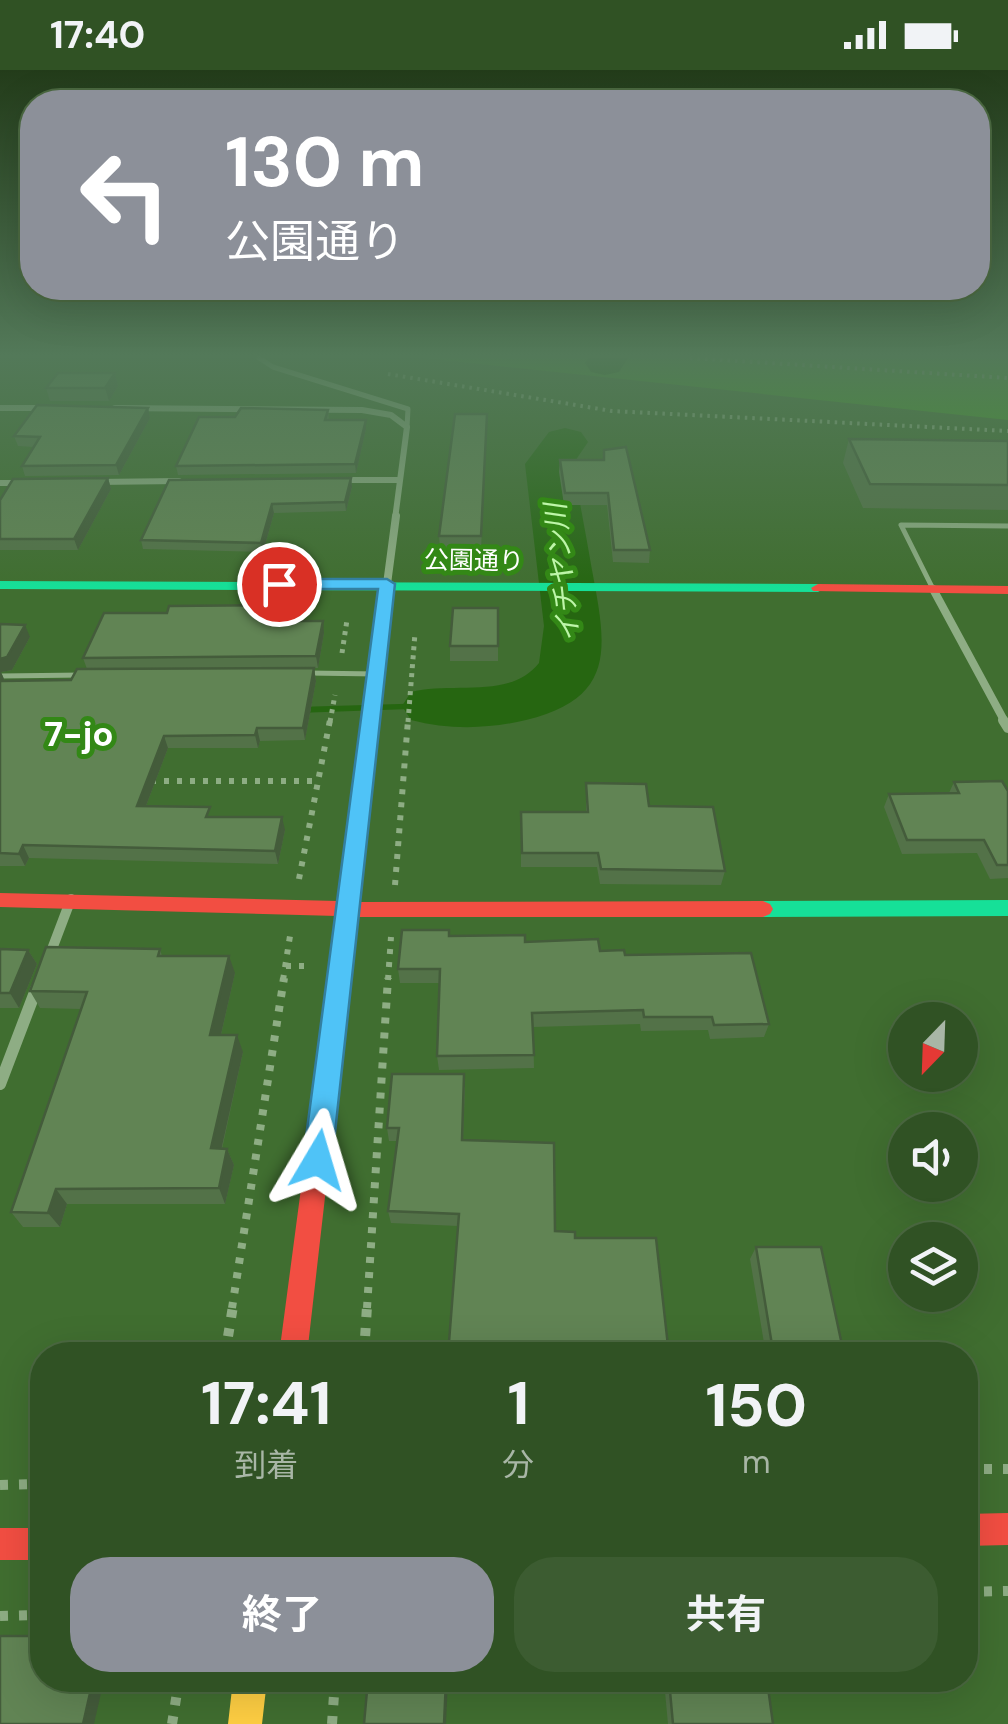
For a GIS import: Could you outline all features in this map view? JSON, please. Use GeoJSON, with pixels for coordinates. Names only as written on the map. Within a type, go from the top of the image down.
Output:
{"type":"FeatureCollection","features":[{"type":"Feature","properties":{"kind":"street"},"geometry":{"type":"LineString","coordinates":[[295,1342],[405,435]]}},
{"type":"Feature","properties":{"kind":"street"},"geometry":{"type":"LineString","coordinates":[[324,480],[400,480]]}},
{"type":"Feature","properties":{"kind":"street"},"geometry":{"type":"LineString","coordinates":[[76,482],[190,481]]}},
{"type":"Feature","properties":{"kind":"street"},"geometry":{"type":"LineString","coordinates":[[0,483],[38,482]]}},
{"type":"Feature","properties":{"kind":"street","name":"公園通り"},"geometry":{"type":"LineString","coordinates":[[0,585],[1008,590]]}},
{"type":"Feature","properties":{"kind":"street"},"geometry":{"type":"LineString","coordinates":[[933,589],[1008,728]]}},
{"type":"Feature","properties":{"kind":"street"},"geometry":{"type":"LineString","coordinates":[[0,900],[393,910],[1008,908]]}},
{"type":"Feature","properties":{"kind":"street"},"geometry":{"type":"LineString","coordinates":[[46,963],[71,900]]}},
{"type":"Feature","properties":{"kind":"street"},"geometry":{"type":"LineString","coordinates":[[0,1084],[40,980]]}},
{"type":"Feature","properties":{"kind":"street"},"geometry":{"type":"LineString","coordinates":[[978,1530],[1008,1529]]}},
{"type":"Feature","properties":{"kind":"street"},"geometry":{"type":"LineString","coordinates":[[0,1544],[30,1544]]}},
{"type":"Feature","properties":{"kind":"street"},"geometry":{"type":"LineString","coordinates":[[245,1724],[249,1692]]}},
{"type":"Feature","properties":{"kind":"lane"},"geometry":{"type":"LineString","coordinates":[[933,589],[901,525],[1008,526]]}},
{"type":"Feature","properties":{"kind":"lane"},"geometry":{"type":"LineString","coordinates":[[299,673],[378,674]]}},
{"type":"Feature","properties":{"kind":"lane"},"geometry":{"type":"LineString","coordinates":[[0,676],[100,675]]}},
{"type":"Feature","properties":{"kind":"path"},"geometry":{"type":"LineString","coordinates":[[228,1342],[293,906],[320,781],[347,620]]}},
{"type":"Feature","properties":{"kind":"path"},"geometry":{"type":"LineString","coordinates":[[365,1342],[416,620]]}},
{"type":"Feature","properties":{"kind":"path"},"geometry":{"type":"LineString","coordinates":[[140,781],[320,781]]}},
{"type":"Feature","properties":{"kind":"path"},"geometry":{"type":"LineString","coordinates":[[978,1469],[1008,1469]]}},
{"type":"Feature","properties":{"kind":"path"},"geometry":{"type":"LineString","coordinates":[[0,1484],[30,1484]]}},
{"type":"Feature","properties":{"kind":"path"},"geometry":{"type":"LineString","coordinates":[[978,1592],[1008,1591]]}},
{"type":"Feature","properties":{"kind":"path"},"geometry":{"type":"LineString","coordinates":[[0,1616],[30,1615]]}},
{"type":"Feature","properties":{"kind":"path"},"geometry":{"type":"LineString","coordinates":[[172,1724],[177,1692]]}},
{"type":"Feature","properties":{"kind":"path"},"geometry":{"type":"LineString","coordinates":[[332,1724],[334,1692]]}},
{"type":"Feature","properties":{"kind":"building"},"geometry":{"type":"Polygon","coordinates":[[[133,435],[116,465],[22,466],[40,437],[14,436],[133,435]]]}},
{"type":"Feature","properties":{"kind":"building"},"geometry":{"type":"Polygon","coordinates":[[[190,435],[362,435],[355,464],[176,466],[190,435]]]}},
{"type":"Feature","properties":{"kind":"building"},"geometry":{"type":"Polygon","coordinates":[[[452,435],[486,435],[481,536],[439,536],[452,435]]]}},
{"type":"Feature","properties":{"kind":"building"},"geometry":{"type":"Polygon","coordinates":[[[849,439],[1008,441],[1008,485],[870,484],[849,439]]]}},
{"type":"Feature","properties":{"kind":"building"},"geometry":{"type":"Polygon","coordinates":[[[626,447],[650,550],[614,550],[608,493],[565,493],[560,460],[604,460],[604,450],[626,447]]]}},
{"type":"Feature","properties":{"kind":"building"},"geometry":{"type":"Polygon","coordinates":[[[108,478],[74,539],[0,539],[0,500],[13,479],[108,478]]]}},
{"type":"Feature","properties":{"kind":"building"},"geometry":{"type":"Polygon","coordinates":[[[351,478],[345,502],[272,504],[261,543],[141,540],[169,480],[351,478]]]}},
{"type":"Feature","properties":{"kind":"building"},"geometry":{"type":"Polygon","coordinates":[[[285,605],[281,621],[323,621],[316,656],[83,658],[104,613],[167,613],[169,606],[285,605]]]}},
{"type":"Feature","properties":{"kind":"building"},"geometry":{"type":"Polygon","coordinates":[[[453,608],[498,608],[498,646],[450,646],[453,608]]]}},
{"type":"Feature","properties":{"kind":"building"},"geometry":{"type":"Polygon","coordinates":[[[0,624],[25,625],[7,657],[0,659],[0,624]]]}},
{"type":"Feature","properties":{"kind":"building"},"geometry":{"type":"Polygon","coordinates":[[[314,668],[303,728],[257,728],[255,735],[164,736],[137,806],[210,807],[206,817],[282,817],[275,851],[23,845],[19,854],[0,853],[0,681],[71,680],[77,669],[314,668]]]}},
{"type":"Feature","properties":{"kind":"building"},"geometry":{"type":"Polygon","coordinates":[[[1002,781],[1008,791],[1008,865],[997,865],[984,840],[907,840],[889,794],[959,793],[954,782],[1002,781]]]}},
{"type":"Feature","properties":{"kind":"building"},"geometry":{"type":"Polygon","coordinates":[[[586,783],[646,784],[649,806],[713,807],[725,871],[601,869],[598,853],[522,853],[521,812],[588,812],[586,783]]]}},
{"type":"Feature","properties":{"kind":"building"},"geometry":{"type":"Polygon","coordinates":[[[402,930],[449,930],[449,936],[525,935],[525,942],[598,939],[600,951],[624,950],[625,955],[751,953],[769,1024],[714,1025],[712,1017],[644,1017],[643,1010],[532,1013],[534,1055],[437,1056],[440,969],[398,969],[402,930]]]}},
{"type":"Feature","properties":{"kind":"building"},"geometry":{"type":"Polygon","coordinates":[[[46,947],[160,949],[158,956],[229,956],[210,1035],[237,1035],[211,1148],[227,1149],[219,1188],[56,1189],[48,1213],[11,1212],[87,992],[30,991],[46,947]]]}},
{"type":"Feature","properties":{"kind":"building"},"geometry":{"type":"Polygon","coordinates":[[[0,949],[28,950],[10,993],[0,993],[0,949]]]}},
{"type":"Feature","properties":{"kind":"building"},"geometry":{"type":"Polygon","coordinates":[[[392,1074],[464,1074],[462,1140],[554,1143],[555,1231],[575,1232],[575,1238],[656,1238],[668,1342],[449,1342],[459,1214],[388,1211],[399,1128],[387,1128],[392,1074]]]}},
{"type":"Feature","properties":{"kind":"building"},"geometry":{"type":"Polygon","coordinates":[[[756,1247],[821,1247],[841,1342],[772,1342],[756,1247]]]}},
{"type":"Feature","properties":{"kind":"building"},"geometry":{"type":"Polygon","coordinates":[[[0,1636],[30,1636],[30,1692],[90,1692],[83,1724],[0,1724],[0,1636]]]}},
{"type":"Feature","properties":{"kind":"building"},"geometry":{"type":"Polygon","coordinates":[[[367,1692],[445,1692],[444,1724],[364,1724],[367,1692]]]}},
{"type":"Feature","properties":{"kind":"building"},"geometry":{"type":"Polygon","coordinates":[[[670,1692],[769,1692],[773,1724],[673,1724],[670,1692]]]}},
{"type":"Feature","properties":{"kind":"waterway","name":"イチヤン川"},"geometry":{"type":"LineString","coordinates":[[434,706],[477,707],[523,701],[543,693],[559,680],[570,663],[574,626],[549,464],[565,442]]}},
{"type":"Feature","properties":{"kind":"waterway","name":"イチヤン川"},"geometry":{"type":"LineString","coordinates":[[297,710],[434,706]]}},
{"type":"Feature","properties":{"kind":"traffic: fast"},"geometry":{"type":"LineString","coordinates":[[0,585],[818,588]]}},
{"type":"Feature","properties":{"kind":"traffic: fast"},"geometry":{"type":"LineString","coordinates":[[763,909],[1008,908]]}},
{"type":"Feature","properties":{"kind":"traffic: slow"},"geometry":{"type":"LineString","coordinates":[[350,889],[387,584]]}},
{"type":"Feature","properties":{"kind":"traffic: slow"},"geometry":{"type":"LineString","coordinates":[[245,1724],[249,1692]]}},
{"type":"Feature","properties":{"kind":"traffic: jam"},"geometry":{"type":"LineString","coordinates":[[818,588],[1008,590]]}},
{"type":"Feature","properties":{"kind":"traffic: jam"},"geometry":{"type":"LineString","coordinates":[[295,1342],[350,889]]}},
{"type":"Feature","properties":{"kind":"traffic: jam"},"geometry":{"type":"LineString","coordinates":[[0,900],[393,910],[763,909]]}},
{"type":"Feature","properties":{"kind":"traffic: jam"},"geometry":{"type":"LineString","coordinates":[[978,1530],[1008,1529]]}},
{"type":"Feature","properties":{"kind":"traffic: jam"},"geometry":{"type":"LineString","coordinates":[[0,1544],[30,1544]]}},
{"type":"Feature","properties":{"kind":"district","name":"7-jo"},"geometry":{"type":"Point","coordinates":[79,734]}},
{"type":"Feature","properties":{"kind":"route"},"geometry":{"type":"LineString","coordinates":[[279,584],[387,584],[318,1160]]}}]}
